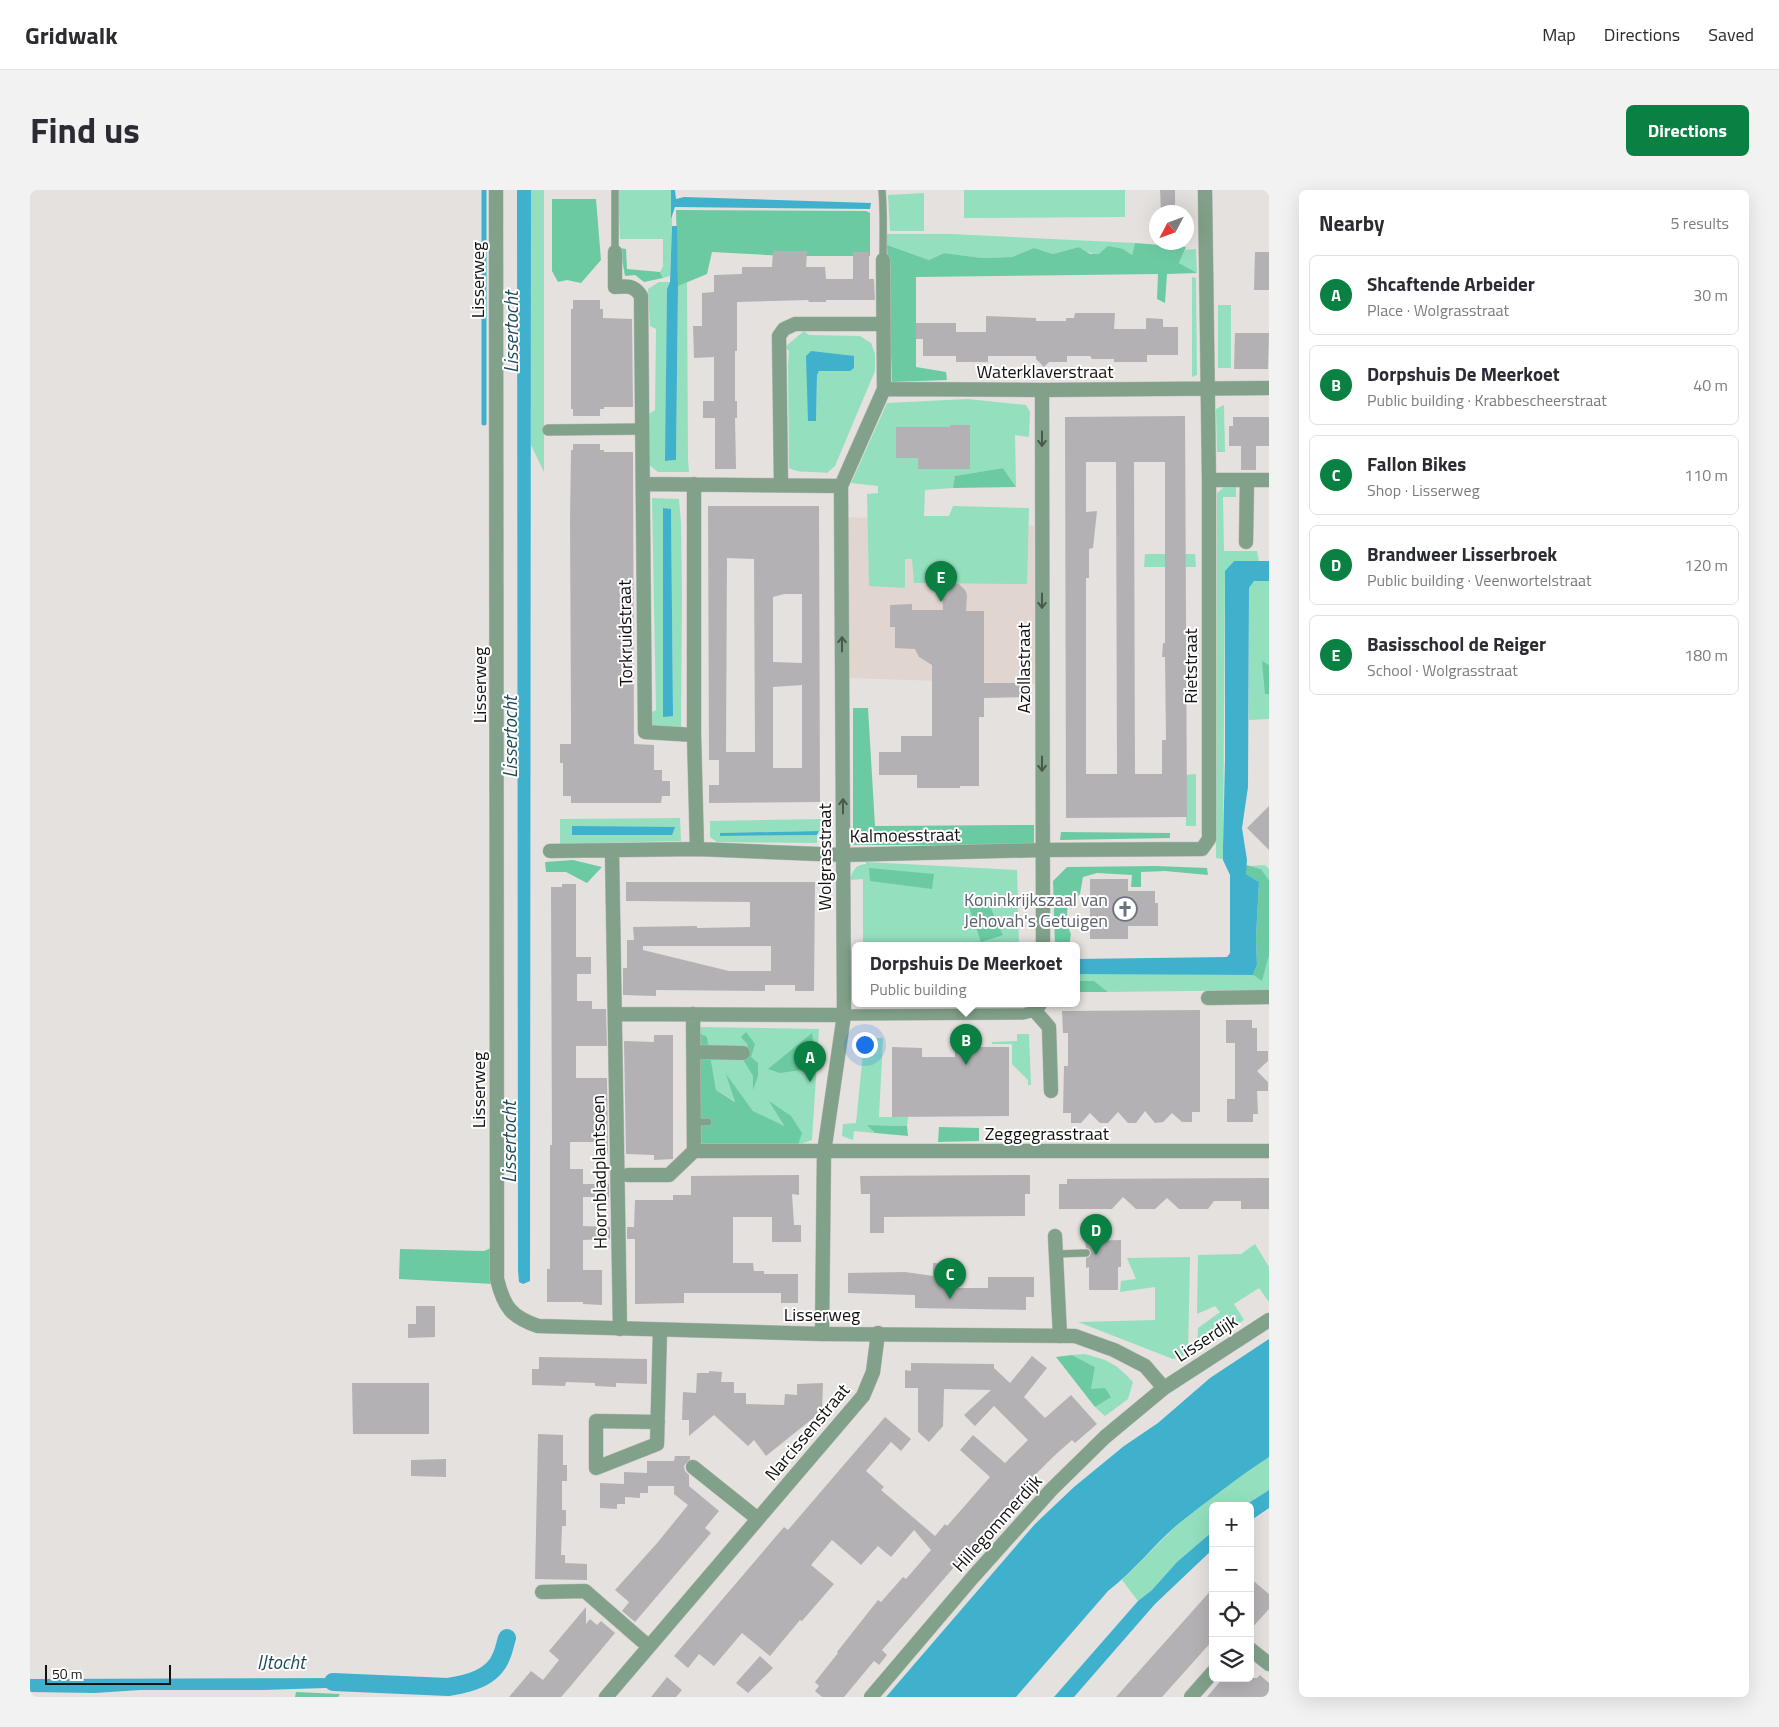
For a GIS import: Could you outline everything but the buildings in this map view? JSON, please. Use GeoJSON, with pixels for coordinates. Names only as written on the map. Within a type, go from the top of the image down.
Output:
{"type":"FeatureCollection","features":[{"type":"Feature","properties":{"kind":"street","name":"Lisserweg"},"geometry":{"type":"LineString","coordinates":[[496,190],[497,1280],[502,1298],[509,1310],[524,1321],[538,1326],[822,1334],[1075,1336],[1114,1350],[1145,1366],[1164,1388]]}},
{"type":"Feature","properties":{"kind":"street","name":"Rietstraat"},"geometry":{"type":"LineString","coordinates":[[1202,849],[1209,839],[1209,480],[1205,190]]}},
{"type":"Feature","properties":{"kind":"street","name":"Torkruidstraat"},"geometry":{"type":"LineString","coordinates":[[615,252],[615,287],[629,286],[638,290],[641,296],[646,732],[694,736]]}},
{"type":"Feature","properties":{"kind":"street"},"geometry":{"type":"LineString","coordinates":[[883,260],[884,389]]}},
{"type":"Feature","properties":{"kind":"street"},"geometry":{"type":"LineString","coordinates":[[781,485],[779,336],[784,330],[795,324],[884,324]]}},
{"type":"Feature","properties":{"kind":"street","name":"Waterklaverstraat"},"geometry":{"type":"LineString","coordinates":[[884,389],[1269,388]]}},
{"type":"Feature","properties":{"kind":"street","name":"Wolgrasstraat"},"geometry":{"type":"LineString","coordinates":[[822,1334],[824,1152],[844,1015],[841,486],[884,389]]}},
{"type":"Feature","properties":{"kind":"street","name":"Azollastraat"},"geometry":{"type":"LineString","coordinates":[[1042,390],[1043,942]]}},
{"type":"Feature","properties":{"kind":"street"},"geometry":{"type":"LineString","coordinates":[[548,430],[643,429]]}},
{"type":"Feature","properties":{"kind":"street"},"geometry":{"type":"LineString","coordinates":[[1209,480],[1269,480]]}},
{"type":"Feature","properties":{"kind":"street"},"geometry":{"type":"LineString","coordinates":[[1246,542],[1247,480]]}},
{"type":"Feature","properties":{"kind":"street"},"geometry":{"type":"LineString","coordinates":[[644,484],[841,486]]}},
{"type":"Feature","properties":{"kind":"street"},"geometry":{"type":"LineString","coordinates":[[694,484],[694,736],[697,849]]}},
{"type":"Feature","properties":{"kind":"street","name":"Kalmoesstraat"},"geometry":{"type":"LineString","coordinates":[[550,851],[697,849],[843,855],[1042,850],[1202,849]]}},
{"type":"Feature","properties":{"kind":"street","name":"Hoornbladplantsoen"},"geometry":{"type":"LineString","coordinates":[[612,851],[619,1175],[620,1329]]}},
{"type":"Feature","properties":{"kind":"street"},"geometry":{"type":"LineString","coordinates":[[1208,998],[1269,997]]}},
{"type":"Feature","properties":{"kind":"street"},"geometry":{"type":"LineString","coordinates":[[615,1014],[1023,1014],[1037,1007],[1049,1027],[1051,1091]]}},
{"type":"Feature","properties":{"kind":"street"},"geometry":{"type":"LineString","coordinates":[[692,1014],[694,1151],[824,1152]]}},
{"type":"Feature","properties":{"kind":"street"},"geometry":{"type":"LineString","coordinates":[[694,1052],[743,1053]]}},
{"type":"Feature","properties":{"kind":"street","name":"Hoornbladplantsoen"},"geometry":{"type":"LineString","coordinates":[[628,1175],[669,1175],[694,1151]]}},
{"type":"Feature","properties":{"kind":"street","name":"Zeggegrasstraat"},"geometry":{"type":"LineString","coordinates":[[824,1152],[1269,1151]]}},
{"type":"Feature","properties":{"kind":"street"},"geometry":{"type":"LineString","coordinates":[[1055,1236],[1060,1336]]}},
{"type":"Feature","properties":{"kind":"street","name":"Lisserdijk"},"geometry":{"type":"LineString","coordinates":[[1164,1388],[1269,1320]]}},
{"type":"Feature","properties":{"kind":"street"},"geometry":{"type":"LineString","coordinates":[[658,1422],[596,1421],[596,1468],[657,1444],[658,1422],[660,1330]]}},
{"type":"Feature","properties":{"kind":"street","name":"Narcissenstraat"},"geometry":{"type":"LineString","coordinates":[[606,1697],[863,1396],[873,1372],[878,1333]]}},
{"type":"Feature","properties":{"kind":"street","name":"Hillegommerdijk"},"geometry":{"type":"LineString","coordinates":[[871,1697],[1051,1490],[1105,1437],[1164,1388]]}},
{"type":"Feature","properties":{"kind":"street"},"geometry":{"type":"LineString","coordinates":[[694,1467],[758,1519]]}},
{"type":"Feature","properties":{"kind":"street"},"geometry":{"type":"LineString","coordinates":[[542,1592],[585,1591],[648,1646]]}},
{"type":"Feature","properties":{"kind":"street"},"geometry":{"type":"LineString","coordinates":[[1254,1652],[1269,1664]]}},
{"type":"Feature","properties":{"kind":"street"},"geometry":{"type":"LineString","coordinates":[[1191,1697],[1209,1677]]}},
{"type":"Feature","properties":{"kind":"lane"},"geometry":{"type":"LineString","coordinates":[[615,190],[615,252]]}},
{"type":"Feature","properties":{"kind":"lane"},"geometry":{"type":"LineString","coordinates":[[882,190],[883,260]]}},
{"type":"Feature","properties":{"kind":"lane"},"geometry":{"type":"LineString","coordinates":[[694,1122],[708,1122]]}},
{"type":"Feature","properties":{"kind":"lane"},"geometry":{"type":"LineString","coordinates":[[1056,1254],[1086,1253]]}},
{"type":"Feature","properties":{"kind":"shaded area"},"geometry":{"type":"Polygon","coordinates":[[[847,517],[1034,526],[1035,684],[848,678],[847,517]]]}},
{"type":"Feature","properties":{"kind":"green space"},"geometry":{"type":"Polygon","coordinates":[[[531,190],[544,190],[544,472],[531,445],[531,190]]]}},
{"type":"Feature","properties":{"kind":"green space"},"geometry":{"type":"Polygon","coordinates":[[[618,190],[671,190],[670,276],[663,278],[660,272],[663,266],[663,239],[620,239],[618,190]]]}},
{"type":"Feature","properties":{"kind":"green space"},"geometry":{"type":"Polygon","coordinates":[[[964,190],[1125,190],[1125,217],[964,218],[964,190]]]}},
{"type":"Feature","properties":{"kind":"green space"},"geometry":{"type":"Polygon","coordinates":[[[924,193],[924,231],[890,231],[888,195],[924,193]]]}},
{"type":"Feature","properties":{"kind":"green space"},"geometry":{"type":"Polygon","coordinates":[[[552,199],[596,199],[601,260],[581,283],[567,280],[558,282],[552,271],[552,199]]]}},
{"type":"Feature","properties":{"kind":"green space"},"geometry":{"type":"Polygon","coordinates":[[[676,210],[866,211],[870,213],[870,256],[787,256],[712,252],[707,274],[678,286],[676,210]]]}},
{"type":"Feature","properties":{"kind":"green space"},"geometry":{"type":"Polygon","coordinates":[[[887,234],[952,234],[1135,243],[1132,255],[1123,249],[1105,254],[1096,254],[1079,247],[1053,254],[1034,248],[1012,257],[982,258],[944,253],[929,260],[887,245],[887,234]]]}},
{"type":"Feature","properties":{"kind":"green space"},"geometry":{"type":"Polygon","coordinates":[[[1135,243],[1149,244],[1149,250],[1185,250],[1179,263],[1197,273],[1167,274],[1165,303],[1157,299],[1158,274],[916,277],[916,367],[946,372],[947,380],[892,382],[887,245],[929,260],[944,253],[982,258],[1012,257],[1034,248],[1053,254],[1079,247],[1090,254],[1099,254],[1108,246],[1123,249],[1132,255],[1135,243]]]}},
{"type":"Feature","properties":{"kind":"green space"},"geometry":{"type":"Polygon","coordinates":[[[620,248],[626,249],[627,269],[660,272],[663,278],[644,282],[635,275],[625,276],[620,248]]]}},
{"type":"Feature","properties":{"kind":"green space"},"geometry":{"type":"Polygon","coordinates":[[[1196,249],[1197,273],[1179,263],[1185,250],[1196,249]]]}},
{"type":"Feature","properties":{"kind":"green space"},"geometry":{"type":"Polygon","coordinates":[[[1192,277],[1196,278],[1197,375],[1192,377],[1192,277]]]}},
{"type":"Feature","properties":{"kind":"green space"},"geometry":{"type":"Polygon","coordinates":[[[659,282],[670,282],[667,289],[666,461],[676,460],[678,286],[687,282],[689,472],[658,472],[648,464],[649,414],[655,410],[656,329],[650,326],[648,289],[659,282]]]}},
{"type":"Feature","properties":{"kind":"green space"},"geometry":{"type":"Polygon","coordinates":[[[1218,305],[1231,305],[1231,368],[1218,368],[1218,305]]]}},
{"type":"Feature","properties":{"kind":"green space"},"geometry":{"type":"Polygon","coordinates":[[[804,331],[809,335],[860,336],[871,343],[875,354],[875,371],[835,466],[827,473],[802,472],[789,468],[789,351],[785,347],[804,331]],[[811,351],[807,381],[809,421],[816,421],[817,374],[819,371],[850,371],[811,351]]]}},
{"type":"Feature","properties":{"kind":"green space"},"geometry":{"type":"Polygon","coordinates":[[[968,399],[1026,405],[1030,412],[1029,437],[1015,435],[1016,487],[1003,468],[956,476],[953,488],[925,490],[924,516],[949,516],[953,506],[1029,508],[1027,584],[914,583],[912,559],[905,559],[905,588],[869,586],[867,494],[878,493],[878,486],[851,483],[887,403],[968,399]]]}},
{"type":"Feature","properties":{"kind":"green space"},"geometry":{"type":"Polygon","coordinates":[[[1224,405],[1225,452],[1217,452],[1216,409],[1224,405]]]}},
{"type":"Feature","properties":{"kind":"green space"},"geometry":{"type":"Polygon","coordinates":[[[1003,468],[1016,487],[953,488],[955,476],[1003,468]]]}},
{"type":"Feature","properties":{"kind":"green space"},"geometry":{"type":"Polygon","coordinates":[[[1236,486],[1236,497],[1223,497],[1224,551],[1257,551],[1259,561],[1234,561],[1225,571],[1223,859],[1216,858],[1217,493],[1224,487],[1236,486]]]}},
{"type":"Feature","properties":{"kind":"green space"},"geometry":{"type":"Polygon","coordinates":[[[652,498],[679,499],[682,595],[681,728],[652,727],[650,713],[656,710],[652,498]],[[663,508],[663,716],[673,716],[671,510],[663,508]]]}},
{"type":"Feature","properties":{"kind":"green space"},"geometry":{"type":"Polygon","coordinates":[[[1145,554],[1195,554],[1196,567],[1144,567],[1145,554]]]}},
{"type":"Feature","properties":{"kind":"green space"},"geometry":{"type":"Polygon","coordinates":[[[1254,581],[1269,581],[1269,719],[1249,720],[1249,588],[1254,581]]]}},
{"type":"Feature","properties":{"kind":"green space"},"geometry":{"type":"Polygon","coordinates":[[[1262,661],[1269,665],[1269,694],[1265,694],[1262,661]]]}},
{"type":"Feature","properties":{"kind":"green space"},"geometry":{"type":"Polygon","coordinates":[[[853,708],[868,708],[875,826],[1034,825],[1034,845],[853,845],[853,708]]]}},
{"type":"Feature","properties":{"kind":"green space"},"geometry":{"type":"Polygon","coordinates":[[[1196,774],[1196,826],[1186,826],[1186,775],[1196,774]]]}},
{"type":"Feature","properties":{"kind":"green space"},"geometry":{"type":"Polygon","coordinates":[[[680,818],[681,841],[560,844],[560,819],[680,818]]]}},
{"type":"Feature","properties":{"kind":"green space"},"geometry":{"type":"Polygon","coordinates":[[[823,819],[823,831],[720,833],[720,836],[817,835],[817,843],[717,842],[710,837],[710,821],[823,819]]]}},
{"type":"Feature","properties":{"kind":"green space"},"geometry":{"type":"Polygon","coordinates":[[[1061,832],[1170,833],[1170,838],[1060,840],[1061,832]]]}},
{"type":"Feature","properties":{"kind":"green space"},"geometry":{"type":"Polygon","coordinates":[[[573,860],[602,867],[587,883],[566,872],[546,872],[545,862],[573,860]]]}},
{"type":"Feature","properties":{"kind":"green space"},"geometry":{"type":"Polygon","coordinates":[[[866,862],[1017,870],[1019,942],[863,942],[863,879],[850,880],[855,869],[866,864],[866,862]]]}},
{"type":"Feature","properties":{"kind":"green space"},"geometry":{"type":"Polygon","coordinates":[[[1246,865],[1261,869],[1269,880],[1269,956],[1262,981],[1253,975],[1257,965],[1256,938],[1259,882],[1246,874],[1246,865]]]}},
{"type":"Feature","properties":{"kind":"green space"},"geometry":{"type":"Polygon","coordinates":[[[1265,865],[1269,869],[1269,880],[1261,869],[1249,866],[1265,865]]]}},
{"type":"Feature","properties":{"kind":"green space"},"geometry":{"type":"Polygon","coordinates":[[[1155,866],[1207,868],[1208,875],[1165,871],[1141,872],[1141,887],[1131,887],[1132,875],[1097,873],[1083,877],[1080,894],[1068,904],[1066,922],[1071,934],[1070,942],[1055,942],[1053,881],[1067,867],[1155,866]]]}},
{"type":"Feature","properties":{"kind":"green space"},"geometry":{"type":"Polygon","coordinates":[[[869,868],[934,874],[932,889],[870,881],[869,868]]]}},
{"type":"Feature","properties":{"kind":"green space"},"geometry":{"type":"Polygon","coordinates":[[[987,900],[1003,935],[981,942],[969,907],[987,900]]]}},
{"type":"Feature","properties":{"kind":"green space"},"geometry":{"type":"Polygon","coordinates":[[[1269,956],[1269,990],[1108,992],[1094,981],[1080,981],[1080,974],[1253,975],[1262,981],[1269,956]]]}},
{"type":"Feature","properties":{"kind":"green space"},"geometry":{"type":"Polygon","coordinates":[[[1080,981],[1094,981],[1108,992],[1080,992],[1080,981]]]}},
{"type":"Feature","properties":{"kind":"green space"},"geometry":{"type":"Polygon","coordinates":[[[700,1027],[819,1029],[812,1140],[798,1145],[770,1102],[784,1127],[753,1111],[727,1076],[736,1102],[716,1090],[707,1038],[699,1033],[700,1027]]]}},
{"type":"Feature","properties":{"kind":"green space"},"geometry":{"type":"Polygon","coordinates":[[[746,1032],[755,1044],[751,1057],[758,1063],[758,1076],[753,1090],[753,1076],[741,1056],[748,1045],[741,1037],[746,1032]]]}},
{"type":"Feature","properties":{"kind":"green space"},"geometry":{"type":"Polygon","coordinates":[[[699,1033],[707,1037],[716,1090],[735,1102],[726,1074],[753,1111],[784,1126],[769,1101],[791,1116],[802,1133],[798,1145],[700,1145],[699,1033]]]}},
{"type":"Feature","properties":{"kind":"green space"},"geometry":{"type":"Polygon","coordinates":[[[812,1033],[815,1057],[808,1069],[780,1073],[768,1069],[812,1033]]]}},
{"type":"Feature","properties":{"kind":"green space"},"geometry":{"type":"Polygon","coordinates":[[[1017,1034],[1029,1034],[1031,1085],[1028,1085],[1028,1080],[1012,1064],[1012,1044],[992,1044],[992,1042],[1017,1041],[1017,1034]]]}},
{"type":"Feature","properties":{"kind":"green space"},"geometry":{"type":"Polygon","coordinates":[[[854,1038],[883,1038],[879,1117],[908,1117],[907,1126],[868,1125],[875,1133],[854,1131],[853,1140],[842,1136],[843,1124],[856,1123],[863,1053],[853,1050],[854,1038]]]}},
{"type":"Feature","properties":{"kind":"green space"},"geometry":{"type":"Polygon","coordinates":[[[867,1125],[907,1126],[908,1136],[875,1133],[867,1125]]]}},
{"type":"Feature","properties":{"kind":"green space"},"geometry":{"type":"Polygon","coordinates":[[[939,1127],[979,1128],[979,1141],[938,1142],[939,1127]]]}},
{"type":"Feature","properties":{"kind":"green space"},"geometry":{"type":"Polygon","coordinates":[[[1015,1130],[1036,1130],[1036,1140],[1014,1138],[1015,1130]]]}},
{"type":"Feature","properties":{"kind":"green space"},"geometry":{"type":"Polygon","coordinates":[[[1255,1244],[1269,1267],[1269,1302],[1259,1288],[1234,1304],[1244,1320],[1197,1350],[1198,1328],[1220,1312],[1215,1306],[1197,1314],[1198,1255],[1241,1254],[1255,1244]]]}},
{"type":"Feature","properties":{"kind":"green space"},"geometry":{"type":"Polygon","coordinates":[[[491,1248],[493,1284],[399,1279],[400,1249],[484,1251],[491,1248]]]}},
{"type":"Feature","properties":{"kind":"green space"},"geometry":{"type":"Polygon","coordinates":[[[1190,1257],[1188,1354],[1173,1359],[1078,1322],[1155,1320],[1155,1287],[1120,1292],[1121,1281],[1136,1279],[1127,1258],[1190,1257]]]}},
{"type":"Feature","properties":{"kind":"green space"},"geometry":{"type":"Polygon","coordinates":[[[1084,1354],[1111,1363],[1133,1382],[1128,1399],[1105,1416],[1095,1407],[1111,1396],[1091,1389],[1095,1367],[1072,1355],[1084,1354]]]}},
{"type":"Feature","properties":{"kind":"green space"},"geometry":{"type":"Polygon","coordinates":[[[1072,1355],[1095,1367],[1091,1389],[1105,1388],[1111,1397],[1095,1407],[1056,1357],[1072,1355]]]}},
{"type":"Feature","properties":{"kind":"green space"},"geometry":{"type":"Polygon","coordinates":[[[1269,1457],[1269,1490],[1250,1502],[1209,1502],[1209,1534],[1177,1562],[1152,1590],[1138,1601],[1122,1580],[1176,1526],[1231,1482],[1269,1457]]]}},
{"type":"Feature","properties":{"kind":"green space"},"geometry":{"type":"Polygon","coordinates":[[[296,1692],[340,1694],[338,1697],[295,1697],[296,1692]]]}},
{"type":"Feature","properties":{"kind":"water"},"geometry":{"type":"Polygon","coordinates":[[[517,190],[531,190],[530,1281],[523,1284],[519,1282],[518,1271],[517,190]]]}},
{"type":"Feature","properties":{"kind":"water"},"geometry":{"type":"Polygon","coordinates":[[[671,190],[675,190],[676,199],[684,197],[871,203],[870,209],[675,207],[671,219],[671,190]]]}},
{"type":"Feature","properties":{"kind":"water"},"geometry":{"type":"Polygon","coordinates":[[[672,226],[677,226],[676,460],[665,461],[667,289],[670,282],[672,226]]]}},
{"type":"Feature","properties":{"kind":"water"},"geometry":{"type":"Polygon","coordinates":[[[811,351],[854,356],[854,368],[850,371],[819,371],[817,375],[816,421],[808,421],[806,356],[811,351]]]}},
{"type":"Feature","properties":{"kind":"water"},"geometry":{"type":"Polygon","coordinates":[[[663,508],[671,509],[673,716],[663,717],[663,508]]]}},
{"type":"Feature","properties":{"kind":"water"},"geometry":{"type":"Polygon","coordinates":[[[1234,561],[1269,561],[1269,581],[1254,581],[1249,588],[1248,787],[1242,828],[1247,860],[1246,874],[1259,882],[1256,938],[1257,965],[1253,975],[1080,974],[1080,959],[1227,957],[1230,953],[1230,875],[1223,860],[1225,571],[1234,561]]]}},
{"type":"Feature","properties":{"kind":"water"},"geometry":{"type":"Polygon","coordinates":[[[572,826],[675,827],[672,835],[572,835],[572,826]]]}},
{"type":"Feature","properties":{"kind":"water"},"geometry":{"type":"Polygon","coordinates":[[[819,831],[817,835],[720,836],[720,833],[819,831]]]}},
{"type":"Feature","properties":{"kind":"water"},"geometry":{"type":"Polygon","coordinates":[[[1269,1339],[1269,1457],[1222,1490],[1168,1533],[1108,1591],[1016,1697],[886,1697],[1035,1524],[1074,1487],[1124,1446],[1158,1423],[1210,1378],[1269,1339]]]}},
{"type":"Feature","properties":{"kind":"water"},"geometry":{"type":"Polygon","coordinates":[[[1269,1490],[1269,1508],[1254,1518],[1254,1502],[1250,1502],[1269,1490]]]}},
{"type":"Feature","properties":{"kind":"water"},"geometry":{"type":"Polygon","coordinates":[[[1209,1534],[1209,1553],[1155,1604],[1074,1697],[1054,1697],[1138,1601],[1152,1590],[1177,1562],[1209,1534]]]}},
{"type":"Feature","properties":{"kind":"water"},"geometry":{"type":"Polygon","coordinates":[[[357,1678],[357,1687],[263,1690],[140,1690],[95,1693],[30,1692],[30,1679],[357,1678]]]}},
{"type":"Feature","properties":{"kind":"waterway"},"geometry":{"type":"LineString","coordinates":[[484,190],[484,423]]}},
{"type":"Feature","properties":{"kind":"waterway","name":"IJtocht"},"geometry":{"type":"LineString","coordinates":[[333,1682],[448,1687],[464,1684],[479,1679],[492,1670],[501,1657],[507,1638]]}},
{"type":"Feature","properties":{"kind":"place","name":"Basisschool de Reiger"},"geometry":{"type":"Point","coordinates":[941,602]}},
{"type":"Feature","properties":{"kind":"place","name":"Koninkrijkszaal van Jehovah's Getuigen"},"geometry":{"type":"Point","coordinates":[1125,909]}},
{"type":"Feature","properties":{"kind":"place","name":"Dorpshuis De Meerkoet"},"geometry":{"type":"Point","coordinates":[966,1065]}},
{"type":"Feature","properties":{"kind":"place","name":"Shcaftende Arbeider"},"geometry":{"type":"Point","coordinates":[810,1082]}},
{"type":"Feature","properties":{"kind":"place","name":"Brandweer Lisserbroek"},"geometry":{"type":"Point","coordinates":[1096,1255]}},
{"type":"Feature","properties":{"kind":"place","name":"Fallon Bikes"},"geometry":{"type":"Point","coordinates":[950,1299]}},
{"type":"Feature","properties":{"kind":"water label","name":"Lissertocht"},"geometry":{"type":"Point","coordinates":[510,332]}},
{"type":"Feature","properties":{"kind":"water label","name":"Lissertocht"},"geometry":{"type":"Point","coordinates":[509,737]}},
{"type":"Feature","properties":{"kind":"water label","name":"Lissertocht"},"geometry":{"type":"Point","coordinates":[508,1142]}}]}
